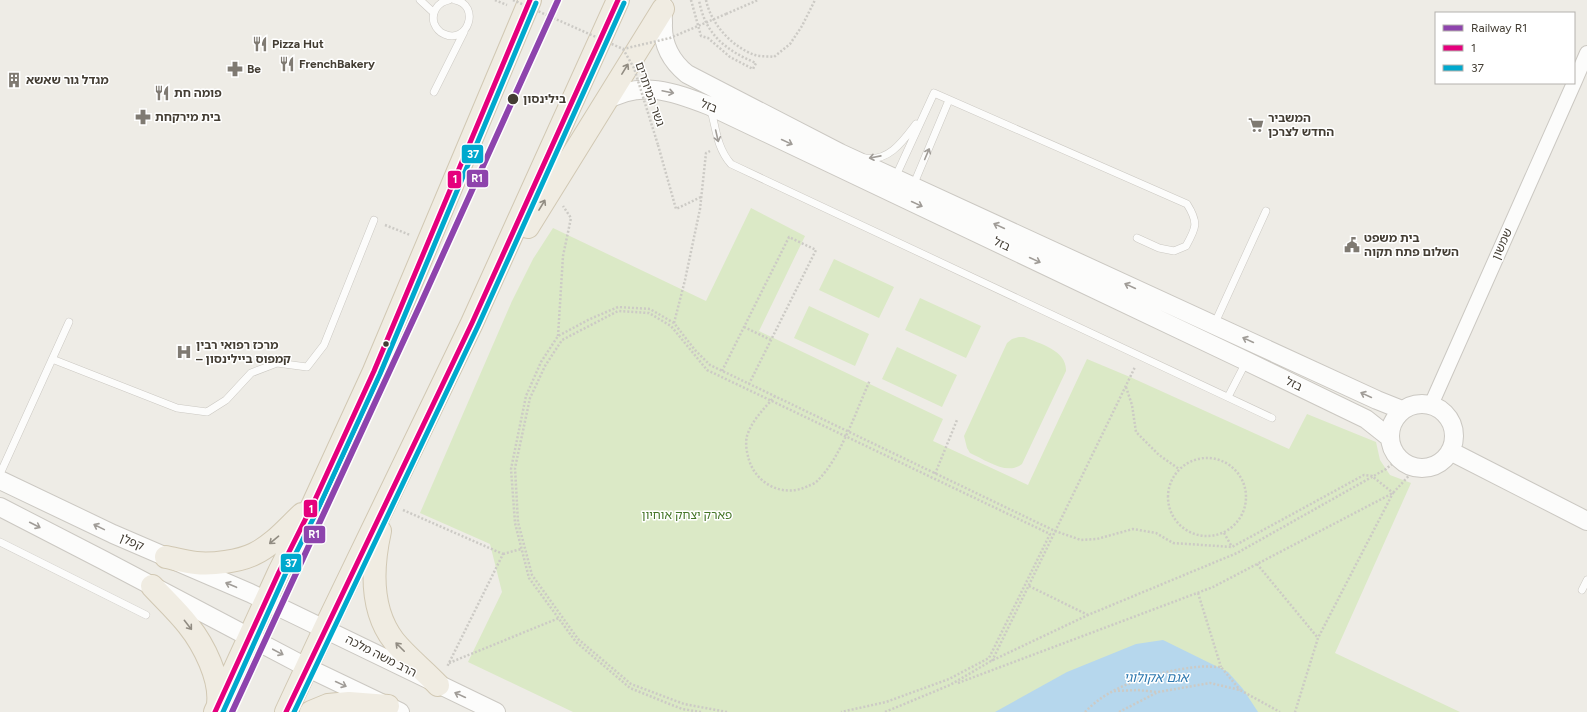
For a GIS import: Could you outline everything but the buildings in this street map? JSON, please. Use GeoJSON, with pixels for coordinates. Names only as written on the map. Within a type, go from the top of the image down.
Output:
{"type":"FeatureCollection","features":[{"type":"Feature","properties":{"kind":"main road"},"geometry":{"type":"LineString","coordinates":[[216,708],[313,504],[374,371],[530,0]]}},
{"type":"Feature","properties":{"kind":"main road"},"geometry":{"type":"LineString","coordinates":[[286,712],[324,628],[472,323],[618,0]]}},
{"type":"Feature","properties":{"kind":"main road"},"geometry":{"type":"LineString","coordinates":[[472,323],[551,189],[665,5]]}},
{"type":"Feature","properties":{"kind":"main road"},"geometry":{"type":"LineString","coordinates":[[386,502],[374,566],[377,606],[384,625],[394,641],[438,685]]}},
{"type":"Feature","properties":{"kind":"main road"},"geometry":{"type":"LineString","coordinates":[[166,557],[197,563],[223,562],[254,554],[282,534],[313,504]]}},
{"type":"Feature","properties":{"kind":"main road"},"geometry":{"type":"LineString","coordinates":[[152,586],[189,625],[210,661],[219,691],[216,708]]}},
{"type":"Feature","properties":{"kind":"main road"},"geometry":{"type":"LineString","coordinates":[[311,712],[328,705],[349,703],[394,709]]}},
{"type":"Feature","properties":{"kind":"street","name":"בזל"},"geometry":{"type":"LineString","coordinates":[[665,5],[662,32],[668,53],[677,66],[687,74],[840,153],[896,186],[913,186],[1210,333],[1246,361],[1366,420],[1390,438]]}},
{"type":"Feature","properties":{"kind":"street","name":"שמשון"},"geometry":{"type":"LineString","coordinates":[[1575,81],[1587,54]]}},
{"type":"Feature","properties":{"kind":"street","name":"שמשון"},"geometry":{"type":"LineString","coordinates":[[1431,405],[1574,84]]}},
{"type":"Feature","properties":{"kind":"street","name":"בזל"},"geometry":{"type":"LineString","coordinates":[[604,102],[627,91],[650,89],[665,91],[710,106],[896,186],[1210,333],[1402,410]]}},
{"type":"Feature","properties":{"kind":"street"},"geometry":{"type":"LineString","coordinates":[[1421,404],[1431,405],[1440,409],[1447,415],[1452,423],[1454,442],[1444,460],[1436,466],[1426,469],[1406,465],[1398,459],[1392,449],[1390,438],[1391,427],[1395,418],[1402,410],[1421,404]]}},
{"type":"Feature","properties":{"kind":"street"},"geometry":{"type":"LineString","coordinates":[[1450,451],[1587,521]]}},
{"type":"Feature","properties":{"kind":"street","name":"קפלן"},"geometry":{"type":"LineString","coordinates":[[0,480],[113,534],[250,593],[266,602]]}},
{"type":"Feature","properties":{"kind":"street"},"geometry":{"type":"LineString","coordinates":[[1,509],[152,586],[306,668],[394,709]]}},
{"type":"Feature","properties":{"kind":"street","name":"הרב משה מלכה"},"geometry":{"type":"LineString","coordinates":[[266,602],[324,628],[496,712]]}},
{"type":"Feature","properties":{"kind":"lane"},"geometry":{"type":"LineString","coordinates":[[420,0],[434,12]]}},
{"type":"Feature","properties":{"kind":"lane"},"geometry":{"type":"LineString","coordinates":[[448,0],[441,3],[434,12],[434,25],[442,34],[454,36],[465,30]]}},
{"type":"Feature","properties":{"kind":"lane"},"geometry":{"type":"LineString","coordinates":[[434,92],[468,25],[469,14],[467,8],[457,0]]}},
{"type":"Feature","properties":{"kind":"lane"},"geometry":{"type":"LineString","coordinates":[[896,186],[934,93],[1187,204],[1195,217],[1194,231],[1186,246],[1174,251],[1159,248],[1137,238]]}},
{"type":"Feature","properties":{"kind":"lane"},"geometry":{"type":"LineString","coordinates":[[913,186],[949,100]]}},
{"type":"Feature","properties":{"kind":"lane"},"geometry":{"type":"LineString","coordinates":[[710,106],[719,145],[731,164],[1272,418]]}},
{"type":"Feature","properties":{"kind":"lane"},"geometry":{"type":"LineString","coordinates":[[840,153],[872,159],[897,149],[924,115]]}},
{"type":"Feature","properties":{"kind":"lane"},"geometry":{"type":"LineString","coordinates":[[1210,333],[1266,211]]}},
{"type":"Feature","properties":{"kind":"lane"},"geometry":{"type":"LineString","coordinates":[[52,359],[177,408],[207,412],[226,400],[251,373],[277,362],[307,367],[324,345],[374,220]]}},
{"type":"Feature","properties":{"kind":"lane"},"geometry":{"type":"LineString","coordinates":[[0,474],[69,322]]}},
{"type":"Feature","properties":{"kind":"lane"},"geometry":{"type":"LineString","coordinates":[[1228,397],[1246,361]]}},
{"type":"Feature","properties":{"kind":"lane"},"geometry":{"type":"LineString","coordinates":[[0,542],[146,614]]}},
{"type":"Feature","properties":{"kind":"lane"},"geometry":{"type":"LineString","coordinates":[[1582,590],[1587,580]]}},
{"type":"Feature","properties":{"kind":"path"},"geometry":{"type":"LineString","coordinates":[[513,0],[623,49]]}},
{"type":"Feature","properties":{"kind":"path"},"geometry":{"type":"LineString","coordinates":[[691,0],[701,36],[708,38],[730,57],[753,69],[756,63],[733,52],[717,40],[703,14],[699,0]]}},
{"type":"Feature","properties":{"kind":"path"},"geometry":{"type":"LineString","coordinates":[[706,0],[708,9],[722,31],[736,45],[756,56],[774,57],[790,44],[802,26],[815,0]]}},
{"type":"Feature","properties":{"kind":"path","name":"גשר המיתרים"},"geometry":{"type":"LineString","coordinates":[[701,197],[676,209],[636,75],[623,49],[646,45],[670,38],[758,0]]}},
{"type":"Feature","properties":{"kind":"path"},"geometry":{"type":"LineString","coordinates":[[707,42],[708,38]]}},
{"type":"Feature","properties":{"kind":"path"},"geometry":{"type":"LineString","coordinates":[[674,322],[686,280],[700,209],[706,153],[719,145]]}},
{"type":"Feature","properties":{"kind":"path"},"geometry":{"type":"LineString","coordinates":[[551,189],[571,218],[563,256],[558,336]]}},
{"type":"Feature","properties":{"kind":"path"},"geometry":{"type":"LineString","coordinates":[[374,220],[427,242]]}},
{"type":"Feature","properties":{"kind":"path"},"geometry":{"type":"LineString","coordinates":[[722,371],[789,237],[816,250],[749,384]]}},
{"type":"Feature","properties":{"kind":"path"},"geometry":{"type":"LineString","coordinates":[[701,712],[682,709],[630,688],[576,642],[529,578],[515,523],[510,468],[526,396],[541,362],[558,336],[590,319],[618,307],[650,309],[674,322],[695,350],[710,365],[1055,531],[1081,540],[1097,539],[1134,529],[1156,533],[1173,544],[1232,547],[1364,474],[1372,476],[1393,493]]}},
{"type":"Feature","properties":{"kind":"path"},"geometry":{"type":"LineString","coordinates":[[727,712],[684,704],[631,684],[578,639],[532,576],[518,522],[515,468],[530,398],[545,366],[562,340],[618,311],[649,313],[671,326],[707,370],[1050,534],[989,658],[942,682],[886,702],[841,712]]}},
{"type":"Feature","properties":{"kind":"path"},"geometry":{"type":"LineString","coordinates":[[744,326],[771,340]]}},
{"type":"Feature","properties":{"kind":"path"},"geometry":{"type":"LineString","coordinates":[[991,661],[1029,586],[1140,356]]}},
{"type":"Feature","properties":{"kind":"path"},"geometry":{"type":"LineString","coordinates":[[775,396],[756,418],[747,437],[746,451],[752,469],[767,484],[778,489],[791,491],[804,488],[817,482],[830,467],[870,380]]}},
{"type":"Feature","properties":{"kind":"path"},"geometry":{"type":"LineString","coordinates":[[1126,386],[1132,405],[1136,432],[1159,455],[1179,468]]}},
{"type":"Feature","properties":{"kind":"path"},"geometry":{"type":"LineString","coordinates":[[935,474],[957,420]]}},
{"type":"Feature","properties":{"kind":"path"},"geometry":{"type":"LineString","coordinates":[[1204,458],[1217,459],[1229,465],[1239,474],[1245,486],[1246,500],[1243,513],[1235,524],[1224,533],[1212,536],[1200,536],[1188,532],[1178,525],[1171,515],[1167,503],[1168,490],[1172,478],[1179,468],[1190,461],[1204,458]]}},
{"type":"Feature","properties":{"kind":"path"},"geometry":{"type":"LineString","coordinates":[[950,685],[991,661],[1088,615],[1237,553],[1372,476],[1398,459]]}},
{"type":"Feature","properties":{"kind":"path"},"geometry":{"type":"LineString","coordinates":[[1295,712],[1318,638],[1393,493],[1416,468]]}},
{"type":"Feature","properties":{"kind":"path"},"geometry":{"type":"LineString","coordinates":[[885,712],[950,685],[1213,587],[1393,493]]}},
{"type":"Feature","properties":{"kind":"path"},"geometry":{"type":"LineString","coordinates":[[386,502],[503,554],[521,549]]}},
{"type":"Feature","properties":{"kind":"path"},"geometry":{"type":"LineString","coordinates":[[1224,533],[1232,547]]}},
{"type":"Feature","properties":{"kind":"path"},"geometry":{"type":"LineString","coordinates":[[438,685],[503,554]]}},
{"type":"Feature","properties":{"kind":"path"},"geometry":{"type":"LineString","coordinates":[[1257,564],[1318,638]]}},
{"type":"Feature","properties":{"kind":"path"},"geometry":{"type":"LineString","coordinates":[[1029,586],[1088,615]]}},
{"type":"Feature","properties":{"kind":"path"},"geometry":{"type":"LineString","coordinates":[[1198,593],[1221,667],[1240,690]]}},
{"type":"Feature","properties":{"kind":"path"},"geometry":{"type":"LineString","coordinates":[[449,663],[559,618]]}},
{"type":"Feature","properties":{"kind":"path"},"geometry":{"type":"LineString","coordinates":[[1085,712],[1111,692],[1155,674],[1198,667],[1221,667]]}},
{"type":"Feature","properties":{"kind":"path"},"geometry":{"type":"LineString","coordinates":[[1111,692],[1138,690],[1158,692],[1210,683],[1240,690],[1280,712]]}},
{"type":"Feature","properties":{"kind":"path"},"geometry":{"type":"LineString","coordinates":[[1119,712],[1158,692]]}},
{"type":"Feature","properties":{"kind":"green space","name":"פארק יצחק אוחיון"},"geometry":{"type":"Polygon","coordinates":[[[751,208],[805,236],[759,331],[943,419],[933,441],[1028,485],[1087,359],[1289,449],[1307,414],[1376,442],[1380,460],[1390,475],[1411,483],[1335,653],[1460,712],[573,712],[468,662],[502,592],[490,544],[420,513],[512,301],[533,259],[553,228],[706,301],[751,208]]]}},
{"type":"Feature","properties":{"kind":"green space"},"geometry":{"type":"Polygon","coordinates":[[[834,259],[894,287],[879,318],[819,290],[834,259]]]}},
{"type":"Feature","properties":{"kind":"green space"},"geometry":{"type":"Polygon","coordinates":[[[920,298],[981,326],[966,358],[905,330],[920,298]]]}},
{"type":"Feature","properties":{"kind":"green space"},"geometry":{"type":"Polygon","coordinates":[[[809,306],[869,334],[855,366],[794,338],[809,306]]]}},
{"type":"Feature","properties":{"kind":"green space"},"geometry":{"type":"Polygon","coordinates":[[[1024,337],[1037,342],[1057,353],[1065,364],[1066,371],[1022,464],[1016,467],[1003,468],[970,453],[964,436],[1007,343],[1012,339],[1024,337]]]}},
{"type":"Feature","properties":{"kind":"green space"},"geometry":{"type":"Polygon","coordinates":[[[897,347],[957,375],[942,407],[882,379],[897,347]]]}},
{"type":"Feature","properties":{"kind":"water","name":"אגם אקולוגי"},"geometry":{"type":"Polygon","coordinates":[[[1163,640],[1228,672],[1243,689],[1258,712],[995,712],[1067,672],[1136,644],[1163,640]]]}},
{"type":"Feature","properties":{"kind":"rail line","name":"R1"},"geometry":{"type":"LineString","coordinates":[[232,712],[421,303],[558,0]]}},
{"type":"Feature","properties":{"kind":"transit line","name":"1"},"geometry":{"type":"LineString","coordinates":[[215,712],[374,371],[530,0]]}},
{"type":"Feature","properties":{"kind":"transit line","name":"1"},"geometry":{"type":"LineString","coordinates":[[286,712],[472,323],[618,0]]}},
{"type":"Feature","properties":{"kind":"transit line","name":"37"},"geometry":{"type":"LineString","coordinates":[[223,712],[285,575],[319,507],[380,374],[536,3]]}},
{"type":"Feature","properties":{"kind":"transit line","name":"37"},"geometry":{"type":"LineString","coordinates":[[294,712],[478,326],[624,3]]}},
{"type":"Feature","properties":{"kind":"place","name":"Pizza Hut"},"geometry":{"type":"Point","coordinates":[260,44]}},
{"type":"Feature","properties":{"kind":"place","name":"FrenchBakery"},"geometry":{"type":"Point","coordinates":[287,64]}},
{"type":"Feature","properties":{"kind":"place","name":"Be"},"geometry":{"type":"Point","coordinates":[235,69]}},
{"type":"Feature","properties":{"kind":"place","name":"מגדל גור שאשא"},"geometry":{"type":"Point","coordinates":[14,80]}},
{"type":"Feature","properties":{"kind":"place","name":"פומה חת"},"geometry":{"type":"Point","coordinates":[162,93]}},
{"type":"Feature","properties":{"kind":"place","name":"בילינסון"},"geometry":{"type":"Point","coordinates":[513,99]}},
{"type":"Feature","properties":{"kind":"place","name":"בית מירקחת"},"geometry":{"type":"Point","coordinates":[143,117]}},
{"type":"Feature","properties":{"kind":"place","name":"המשביר החדש לצרכן"},"geometry":{"type":"Point","coordinates":[1256,125]}},
{"type":"Feature","properties":{"kind":"place","name":"בית משפט השלום פתח תקוה"},"geometry":{"type":"Point","coordinates":[1352,245]}},
{"type":"Feature","properties":{"kind":"place","name":"מרכז רפואי רבין – קמפוס ביילינסון"},"geometry":{"type":"Point","coordinates":[184,352]}}]}
